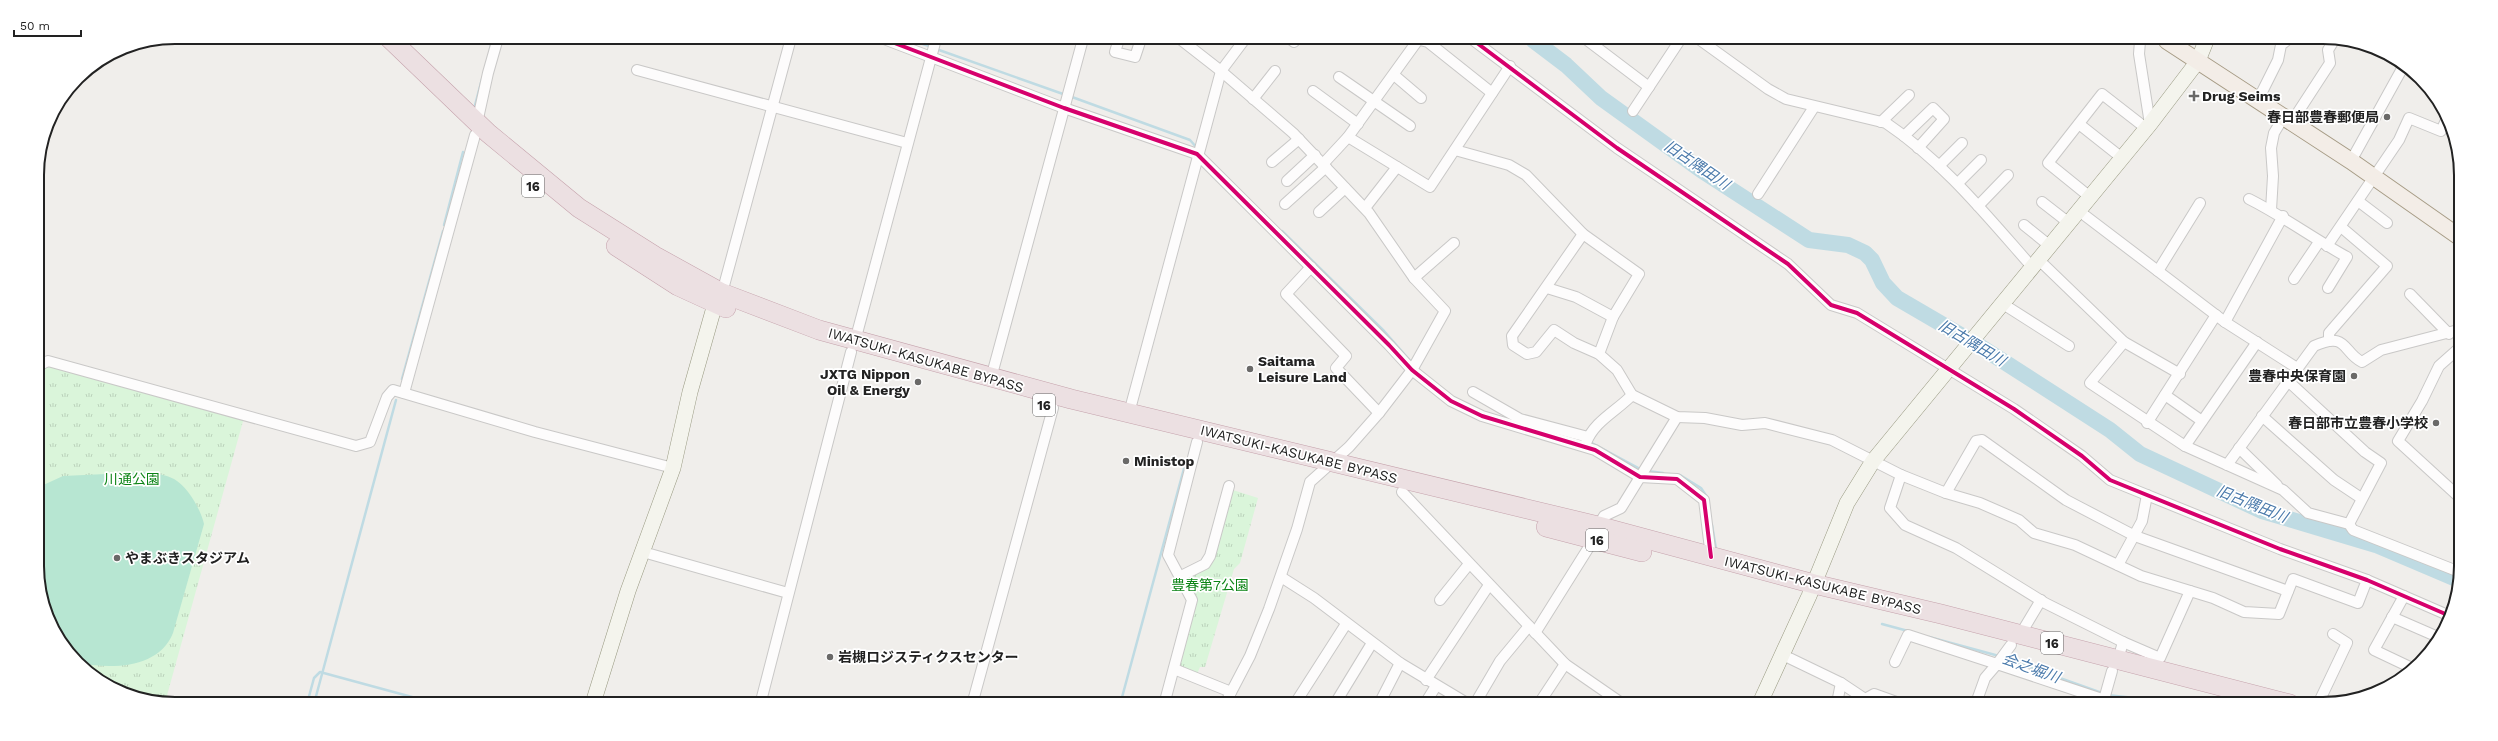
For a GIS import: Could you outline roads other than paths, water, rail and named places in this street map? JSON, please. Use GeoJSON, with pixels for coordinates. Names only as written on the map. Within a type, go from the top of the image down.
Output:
{"type":"FeatureCollection","features":[{"type":"Feature","properties":{"kind":"highway","name":"IWATSUKI-KASUKABE BYPASS"},"geometry":{"type":"LineString","coordinates":[[382,44],[476,129],[579,208],[719,298],[816,341],[853,346],[991,378],[1129,413],[1325,467],[1596,533],[1812,590],[2115,665],[2259,697]]}},
{"type":"Feature","properties":{"kind":"highway","name":"IWATSUKI-KASUKABE BYPASS"},"geometry":{"type":"LineString","coordinates":[[394,44],[476,129]]}},
{"type":"Feature","properties":{"kind":"highway","name":"IWATSUKI-KASUKABE BYPASS"},"geometry":{"type":"LineString","coordinates":[[853,346],[1053,408],[1197,442],[1325,467],[1402,492],[1711,557],[1812,590]]}},
{"type":"Feature","properties":{"kind":"highway","name":"IWATSUKI-KASUKABE BYPASS"},"geometry":{"type":"LineString","coordinates":[[2115,665],[2216,697]]}},
{"type":"Feature","properties":{"kind":"main road"},"geometry":{"type":"LineString","coordinates":[[2172,44],[2351,161],[2454,233]]}},
{"type":"Feature","properties":{"kind":"street"},"geometry":{"type":"LineString","coordinates":[[404,392],[476,129],[488,73],[496,44]]}},
{"type":"Feature","properties":{"kind":"street"},"geometry":{"type":"LineString","coordinates":[[595,697],[643,552],[673,468],[690,392],[719,298],[789,44]]}},
{"type":"Feature","properties":{"kind":"street"},"geometry":{"type":"LineString","coordinates":[[901,44],[1064,108],[1197,154],[1412,370],[1451,401],[1482,416],[1511,420],[1520,419],[1586,442],[1643,472],[1677,479],[1704,500],[1711,557]]}},
{"type":"Feature","properties":{"kind":"street"},"geometry":{"type":"LineString","coordinates":[[762,697],[853,346],[934,44]]}},
{"type":"Feature","properties":{"kind":"street"},"geometry":{"type":"LineString","coordinates":[[991,378],[1082,44]]}},
{"type":"Feature","properties":{"kind":"street"},"geometry":{"type":"LineString","coordinates":[[1117,44],[1115,52],[1135,57],[1139,44]]}},
{"type":"Feature","properties":{"kind":"street"},"geometry":{"type":"LineString","coordinates":[[1174,669],[1229,697],[1250,656],[1281,577],[1310,482],[1378,413],[1412,370],[1445,311],[1414,278],[1365,208],[1299,139],[1221,71],[1186,44]]}},
{"type":"Feature","properties":{"kind":"street"},"geometry":{"type":"LineString","coordinates":[[1129,413],[1200,142],[1221,71],[1241,44]]}},
{"type":"Feature","properties":{"kind":"street"},"geometry":{"type":"LineString","coordinates":[[1285,204],[1324,165],[1348,137],[1416,44]]}},
{"type":"Feature","properties":{"kind":"street"},"geometry":{"type":"LineString","coordinates":[[1431,44],[1492,93]]}},
{"type":"Feature","properties":{"kind":"street"},"geometry":{"type":"LineString","coordinates":[[1479,44],[1510,66],[1617,148],[1788,264],[1831,305],[1857,313],[2014,409],[2082,456],[2110,480],[2280,548],[2367,580],[2445,614]]}},
{"type":"Feature","properties":{"kind":"street"},"geometry":{"type":"LineString","coordinates":[[1592,44],[1649,87]]}},
{"type":"Feature","properties":{"kind":"street"},"geometry":{"type":"LineString","coordinates":[[1633,111],[1677,44]]}},
{"type":"Feature","properties":{"kind":"street"},"geometry":{"type":"LineString","coordinates":[[1706,44],[1768,89],[1786,99],[1881,122],[1904,136],[1958,183],[1978,206],[2036,264],[2124,342],[2180,374]]}},
{"type":"Feature","properties":{"kind":"street"},"geometry":{"type":"LineString","coordinates":[[2140,44],[2138,54],[2148,126]]}},
{"type":"Feature","properties":{"kind":"street"},"geometry":{"type":"LineString","coordinates":[[1763,697],[1812,590],[1847,503],[1873,461],[2148,126],[2198,60],[2205,44]]}},
{"type":"Feature","properties":{"kind":"street"},"geometry":{"type":"LineString","coordinates":[[2258,100],[2278,60],[2281,44]]}},
{"type":"Feature","properties":{"kind":"street"},"geometry":{"type":"LineString","coordinates":[[2271,210],[2273,176],[2271,148],[2274,133],[2287,120],[2330,63],[2328,50],[2331,44]]}},
{"type":"Feature","properties":{"kind":"street"},"geometry":{"type":"LineString","coordinates":[[1348,137],[1430,187],[1510,66]]}},
{"type":"Feature","properties":{"kind":"street"},"geometry":{"type":"LineString","coordinates":[[637,70],[907,143]]}},
{"type":"Feature","properties":{"kind":"street"},"geometry":{"type":"LineString","coordinates":[[2351,161],[2401,70]]}},
{"type":"Feature","properties":{"kind":"street"},"geometry":{"type":"LineString","coordinates":[[1253,98],[1275,71]]}},
{"type":"Feature","properties":{"kind":"street"},"geometry":{"type":"LineString","coordinates":[[1394,75],[1421,98]]}},
{"type":"Feature","properties":{"kind":"street"},"geometry":{"type":"LineString","coordinates":[[1338,77],[1410,126]]}},
{"type":"Feature","properties":{"kind":"street"},"geometry":{"type":"LineString","coordinates":[[1313,91],[1358,124]]}},
{"type":"Feature","properties":{"kind":"street"},"geometry":{"type":"LineString","coordinates":[[1881,122],[1909,94]]}},
{"type":"Feature","properties":{"kind":"street"},"geometry":{"type":"LineString","coordinates":[[2090,197],[2048,163],[2102,94],[2148,126]]}},
{"type":"Feature","properties":{"kind":"street"},"geometry":{"type":"LineString","coordinates":[[1758,194],[1814,107]]}},
{"type":"Feature","properties":{"kind":"street"},"geometry":{"type":"LineString","coordinates":[[1904,136],[1933,108],[1944,119],[1918,148]]}},
{"type":"Feature","properties":{"kind":"street"},"geometry":{"type":"LineString","coordinates":[[2294,279],[2323,244],[2341,227],[2399,140],[2409,118],[2441,131],[2444,125]]}},
{"type":"Feature","properties":{"kind":"street"},"geometry":{"type":"LineString","coordinates":[[2079,124],[2122,158]]}},
{"type":"Feature","properties":{"kind":"street"},"geometry":{"type":"LineString","coordinates":[[1272,162],[1299,139]]}},
{"type":"Feature","properties":{"kind":"street"},"geometry":{"type":"LineString","coordinates":[[1939,166],[1962,143]]}},
{"type":"Feature","properties":{"kind":"street"},"geometry":{"type":"LineString","coordinates":[[1455,150],[1509,165],[1526,175],[1583,234],[1639,274],[1613,317],[1599,354]]}},
{"type":"Feature","properties":{"kind":"street"},"geometry":{"type":"LineString","coordinates":[[1287,181],[1315,156]]}},
{"type":"Feature","properties":{"kind":"street"},"geometry":{"type":"LineString","coordinates":[[1958,183],[1981,160]]}},
{"type":"Feature","properties":{"kind":"street"},"geometry":{"type":"LineString","coordinates":[[1365,208],[1397,167]]}},
{"type":"Feature","properties":{"kind":"street"},"geometry":{"type":"LineString","coordinates":[[1978,206],[2008,175]]}},
{"type":"Feature","properties":{"kind":"street"},"geometry":{"type":"LineString","coordinates":[[1319,212],[1345,188]]}},
{"type":"Feature","properties":{"kind":"street"},"geometry":{"type":"LineString","coordinates":[[2249,199],[2283,216],[2323,244],[2347,257],[2328,288]]}},
{"type":"Feature","properties":{"kind":"street"},"geometry":{"type":"LineString","coordinates":[[2358,201],[2387,223]]}},
{"type":"Feature","properties":{"kind":"street"},"geometry":{"type":"LineString","coordinates":[[2042,202],[2069,223]]}},
{"type":"Feature","properties":{"kind":"street"},"geometry":{"type":"LineString","coordinates":[[2158,271],[2200,203]]}},
{"type":"Feature","properties":{"kind":"street"},"geometry":{"type":"LineString","coordinates":[[2079,211],[2225,322],[2298,368]]}},
{"type":"Feature","properties":{"kind":"street"},"geometry":{"type":"LineString","coordinates":[[2225,322],[2283,216]]}},
{"type":"Feature","properties":{"kind":"street"},"geometry":{"type":"LineString","coordinates":[[2024,225],[2050,246]]}},
{"type":"Feature","properties":{"kind":"street"},"geometry":{"type":"LineString","coordinates":[[2329,341],[2329,333],[2388,266],[2341,227]]}},
{"type":"Feature","properties":{"kind":"street"},"geometry":{"type":"LineString","coordinates":[[1583,234],[1547,288],[1512,336],[1513,344],[1527,354],[1536,352],[1554,330],[1574,343],[1599,354],[1617,370],[1632,395],[1677,417],[1705,418],[1742,425],[1765,423],[1790,428],[1832,440],[1901,475],[1946,493],[1980,503],[2018,520],[2034,532],[2075,545],[2141,576],[2190,591],[2244,612],[2279,614],[2293,579],[2358,603],[2367,580]]}},
{"type":"Feature","properties":{"kind":"street"},"geometry":{"type":"LineString","coordinates":[[1414,278],[1454,242]]}},
{"type":"Feature","properties":{"kind":"street"},"geometry":{"type":"LineString","coordinates":[[1311,267],[1286,294],[1346,356],[1336,368],[1378,413]]}},
{"type":"Feature","properties":{"kind":"street"},"geometry":{"type":"LineString","coordinates":[[1547,288],[1576,297],[1613,317]]}},
{"type":"Feature","properties":{"kind":"street"},"geometry":{"type":"LineString","coordinates":[[2410,294],[2453,332]]}},
{"type":"Feature","properties":{"kind":"street"},"geometry":{"type":"LineString","coordinates":[[2003,304],[2069,346]]}},
{"type":"Feature","properties":{"kind":"street"},"geometry":{"type":"LineString","coordinates":[[2147,423],[2180,374],[2216,315]]}},
{"type":"Feature","properties":{"kind":"street"},"geometry":{"type":"LineString","coordinates":[[2227,465],[2314,346],[2329,341],[2339,342],[2346,345],[2357,360],[2362,362],[2381,350],[2453,332]]}},
{"type":"Feature","properties":{"kind":"street"},"geometry":{"type":"LineString","coordinates":[[2124,342],[2090,383],[2147,423],[2185,446],[2283,490]]}},
{"type":"Feature","properties":{"kind":"street"},"geometry":{"type":"LineString","coordinates":[[2185,446],[2256,342]]}},
{"type":"Feature","properties":{"kind":"street"},"geometry":{"type":"LineString","coordinates":[[2454,353],[2439,366],[2422,401],[2398,441],[2454,492]]}},
{"type":"Feature","properties":{"kind":"street"},"geometry":{"type":"LineString","coordinates":[[44,363],[48,361],[356,446],[370,442],[387,397],[393,390],[536,432],[673,468]]}},
{"type":"Feature","properties":{"kind":"street"},"geometry":{"type":"LineString","coordinates":[[2288,381],[2365,452],[2381,463],[2361,498],[2349,524]]}},
{"type":"Feature","properties":{"kind":"street"},"geometry":{"type":"LineString","coordinates":[[1473,392],[1511,420]]}},
{"type":"Feature","properties":{"kind":"street"},"geometry":{"type":"LineString","coordinates":[[1586,442],[1607,416],[1620,408],[1632,395]]}},
{"type":"Feature","properties":{"kind":"street"},"geometry":{"type":"LineString","coordinates":[[2165,395],[2202,422]]}},
{"type":"Feature","properties":{"kind":"street"},"geometry":{"type":"LineString","coordinates":[[974,697],[1053,408]]}},
{"type":"Feature","properties":{"kind":"street"},"geometry":{"type":"LineString","coordinates":[[2262,416],[2334,480],[2361,498]]}},
{"type":"Feature","properties":{"kind":"street"},"geometry":{"type":"LineString","coordinates":[[1479,697],[1500,661],[1532,630],[1596,533],[1604,516],[1620,508],[1677,417]]}},
{"type":"Feature","properties":{"kind":"street"},"geometry":{"type":"LineString","coordinates":[[1946,493],[1976,441],[1982,440],[2066,500],[2135,536],[2288,591]]}},
{"type":"Feature","properties":{"kind":"street"},"geometry":{"type":"LineString","coordinates":[[1167,697],[1192,600],[1168,555],[1192,476],[1197,442]]}},
{"type":"Feature","properties":{"kind":"street"},"geometry":{"type":"LineString","coordinates":[[2239,448],[2308,513],[2349,524],[2353,530],[2454,570]]}},
{"type":"Feature","properties":{"kind":"street"},"geometry":{"type":"LineString","coordinates":[[1901,475],[1890,508],[1905,524],[1956,548],[2041,600],[2123,642],[2160,658],[2190,591]]}},
{"type":"Feature","properties":{"kind":"street"},"geometry":{"type":"LineString","coordinates":[[1183,575],[1205,564],[1210,556],[1229,486]]}},
{"type":"Feature","properties":{"kind":"street"},"geometry":{"type":"LineString","coordinates":[[1402,492],[1565,664],[1610,697]]}},
{"type":"Feature","properties":{"kind":"street"},"geometry":{"type":"LineString","coordinates":[[2118,565],[2142,521],[2146,495]]}},
{"type":"Feature","properties":{"kind":"street"},"geometry":{"type":"LineString","coordinates":[[643,552],[788,593]]}},
{"type":"Feature","properties":{"kind":"street"},"geometry":{"type":"LineString","coordinates":[[1440,600],[1469,564]]}},
{"type":"Feature","properties":{"kind":"street"},"geometry":{"type":"LineString","coordinates":[[1281,577],[1314,598],[1346,624],[1400,663],[1456,697]]}},
{"type":"Feature","properties":{"kind":"street"},"geometry":{"type":"LineString","coordinates":[[1426,680],[1489,585]]}},
{"type":"Feature","properties":{"kind":"street"},"geometry":{"type":"LineString","coordinates":[[2404,596],[2374,650],[2408,666]]}},
{"type":"Feature","properties":{"kind":"street"},"geometry":{"type":"LineString","coordinates":[[1978,697],[1985,678],[2016,640],[2041,600]]}},
{"type":"Feature","properties":{"kind":"street"},"geometry":{"type":"LineString","coordinates":[[2392,617],[2435,635]]}},
{"type":"Feature","properties":{"kind":"street"},"geometry":{"type":"LineString","coordinates":[[1299,697],[1346,624]]}},
{"type":"Feature","properties":{"kind":"street"},"geometry":{"type":"LineString","coordinates":[[1895,662],[1908,634],[2103,697],[2123,642]]}},
{"type":"Feature","properties":{"kind":"street"},"geometry":{"type":"LineString","coordinates":[[2321,697],[2347,643],[2333,634]]}},
{"type":"Feature","properties":{"kind":"street"},"geometry":{"type":"LineString","coordinates":[[1339,697],[1372,642]]}},
{"type":"Feature","properties":{"kind":"street"},"geometry":{"type":"LineString","coordinates":[[1783,655],[1841,683],[1862,697]]}},
{"type":"Feature","properties":{"kind":"street"},"geometry":{"type":"LineString","coordinates":[[1383,697],[1400,663]]}},
{"type":"Feature","properties":{"kind":"street"},"geometry":{"type":"LineString","coordinates":[[1544,697],[1565,664]]}},
{"type":"Feature","properties":{"kind":"street"},"geometry":{"type":"LineString","coordinates":[[1838,697],[1841,683]]}},
{"type":"Feature","properties":{"kind":"street"},"geometry":{"type":"LineString","coordinates":[[1429,697],[1436,686]]}},
{"type":"Feature","properties":{"kind":"street"},"geometry":{"type":"LineString","coordinates":[[1869,697],[1874,694],[1882,697]]}},
{"type":"Feature","properties":{"kind":"waterway"},"geometry":{"type":"LineString","coordinates":[[490,49],[491,44]]}},
{"type":"Feature","properties":{"kind":"waterway"},"geometry":{"type":"LineString","coordinates":[[923,44],[932,47]]}},
{"type":"Feature","properties":{"kind":"waterway","name":"旧古隅田川"},"geometry":{"type":"LineString","coordinates":[[1538,44],[1566,65],[1601,98],[1701,170],[1809,240],[1848,245],[1865,253],[1872,260],[1883,283],[1897,298],[1981,347],[2110,430],[2140,454],[2262,511],[2376,545],[2453,578]]}},
{"type":"Feature","properties":{"kind":"waterway"},"geometry":{"type":"LineString","coordinates":[[939,50],[1063,94]]}},
{"type":"Feature","properties":{"kind":"waterway"},"geometry":{"type":"LineString","coordinates":[[474,109],[482,79]]}},
{"type":"Feature","properties":{"kind":"waterway"},"geometry":{"type":"LineString","coordinates":[[1072,97],[1190,140],[1197,148]]}},
{"type":"Feature","properties":{"kind":"waterway"},"geometry":{"type":"LineString","coordinates":[[444,225],[463,152]]}},
{"type":"Feature","properties":{"kind":"waterway"},"geometry":{"type":"LineString","coordinates":[[402,379],[443,231]]}},
{"type":"Feature","properties":{"kind":"waterway"},"geometry":{"type":"LineString","coordinates":[[1282,231],[1384,331],[1413,364]]}},
{"type":"Feature","properties":{"kind":"waterway"},"geometry":{"type":"LineString","coordinates":[[316,697],[396,400]]}},
{"type":"Feature","properties":{"kind":"waterway","name":"会之堀川"},"geometry":{"type":"LineString","coordinates":[[1590,442],[1642,470]]}},
{"type":"Feature","properties":{"kind":"waterway"},"geometry":{"type":"LineString","coordinates":[[1122,697],[1186,461]]}},
{"type":"Feature","properties":{"kind":"waterway","name":"会之堀川"},"geometry":{"type":"LineString","coordinates":[[1647,471],[1663,473]]}},
{"type":"Feature","properties":{"kind":"waterway","name":"会之堀川"},"geometry":{"type":"LineString","coordinates":[[1680,475],[1701,488],[1707,497]]}},
{"type":"Feature","properties":{"kind":"waterway","name":"会之堀川"},"geometry":{"type":"LineString","coordinates":[[1712,525],[1716,549]]}},
{"type":"Feature","properties":{"kind":"waterway","name":"会之堀川"},"geometry":{"type":"LineString","coordinates":[[1882,624],[1908,631]]}},
{"type":"Feature","properties":{"kind":"waterway","name":"会之堀川"},"geometry":{"type":"LineString","coordinates":[[1929,637],[1999,656]]}},
{"type":"Feature","properties":{"kind":"waterway","name":"会之堀川"},"geometry":{"type":"LineString","coordinates":[[2004,658],[2102,693]]}},
{"type":"Feature","properties":{"kind":"waterway"},"geometry":{"type":"LineString","coordinates":[[309,697],[314,678],[320,672],[412,697]]}},
{"type":"Feature","properties":{"kind":"waterway","name":"会之堀川"},"geometry":{"type":"LineString","coordinates":[[2107,695],[2126,697]]}},
{"type":"Feature","properties":{"kind":"place","name":"Drug Seims"},"geometry":{"type":"Point","coordinates":[2194,96]}},
{"type":"Feature","properties":{"kind":"place","name":"春日部豊春郵便局"},"geometry":{"type":"Point","coordinates":[2387,117]}},
{"type":"Feature","properties":{"kind":"place","name":"Saitama Leisure Land"},"geometry":{"type":"Point","coordinates":[1250,369]}},
{"type":"Feature","properties":{"kind":"place","name":"豊春中央保育園"},"geometry":{"type":"Point","coordinates":[2354,376]}},
{"type":"Feature","properties":{"kind":"place","name":"JXTG Nippon Oil & Energy"},"geometry":{"type":"Point","coordinates":[918,382]}},
{"type":"Feature","properties":{"kind":"place","name":"春日部市立豊春小学校"},"geometry":{"type":"Point","coordinates":[2436,423]}},
{"type":"Feature","properties":{"kind":"place","name":"Ministop"},"geometry":{"type":"Point","coordinates":[1126,461]}},
{"type":"Feature","properties":{"kind":"place","name":"やまぶきスタジアム"},"geometry":{"type":"Point","coordinates":[117,558]}},
{"type":"Feature","properties":{"kind":"place","name":"岩槻ロジスティクスセンター"},"geometry":{"type":"Point","coordinates":[830,657]}},
{"type":"Feature","properties":{"kind":"park label","name":"川通公園"},"geometry":{"type":"Point","coordinates":[132,479]}},
{"type":"Feature","properties":{"kind":"park label","name":"豊春第7公園"},"geometry":{"type":"Point","coordinates":[1210,585]}}]}
